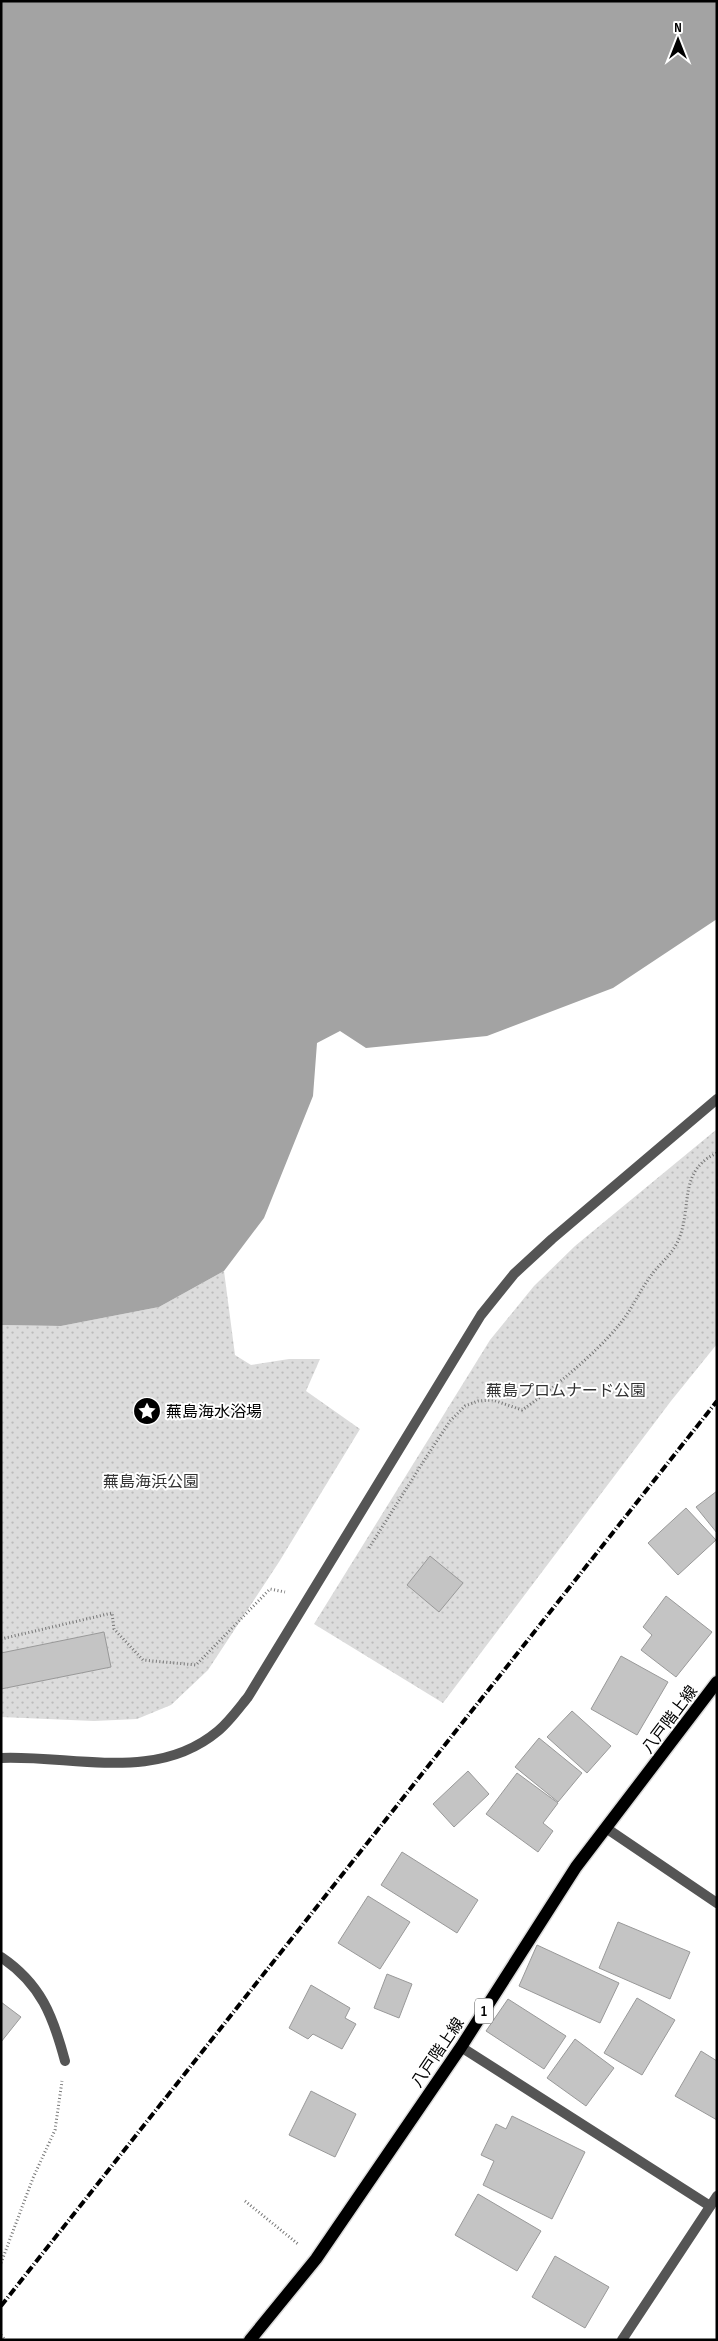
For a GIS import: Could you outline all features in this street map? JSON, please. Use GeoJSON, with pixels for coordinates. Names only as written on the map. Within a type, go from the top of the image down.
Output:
{"type":"FeatureCollection","features":[{"type":"Feature","properties":{"kind":"main road","name":"八戸階上線"},"geometry":{"type":"LineString","coordinates":[[250,2340],[316,2259],[461,2047],[576,1867],[717,1682]]}},
{"type":"Feature","properties":{"kind":"street"},"geometry":{"type":"LineString","coordinates":[[1,1758],[125,1764],[157,1760],[192,1749],[219,1731],[248,1697],[481,1315],[514,1274],[552,1238],[717,1099]]}},
{"type":"Feature","properties":{"kind":"street"},"geometry":{"type":"LineString","coordinates":[[606,1828],[717,1903]]}},
{"type":"Feature","properties":{"kind":"street"},"geometry":{"type":"LineString","coordinates":[[1,1957],[16,1967],[39,1993],[55,2025],[65,2061]]}},
{"type":"Feature","properties":{"kind":"street"},"geometry":{"type":"LineString","coordinates":[[461,2047],[710,2206]]}},
{"type":"Feature","properties":{"kind":"street"},"geometry":{"type":"LineString","coordinates":[[622,2340],[717,2196]]}},
{"type":"Feature","properties":{"kind":"path"},"geometry":{"type":"LineString","coordinates":[[370,1548],[450,1420],[465,1406],[478,1400],[493,1400],[522,1410],[543,1397],[620,1324],[652,1275],[667,1258],[678,1241],[686,1210],[687,1191],[695,1168],[717,1153]]}},
{"type":"Feature","properties":{"kind":"path"},"geometry":{"type":"LineString","coordinates":[[1,1639],[112,1612],[114,1629],[143,1660],[196,1665],[270,1589],[286,1592]]}},
{"type":"Feature","properties":{"kind":"path"},"geometry":{"type":"LineString","coordinates":[[1,2263],[33,2178],[55,2130],[65,2061]]}},
{"type":"Feature","properties":{"kind":"path"},"geometry":{"type":"LineString","coordinates":[[245,2201],[316,2259]]}},
{"type":"Feature","properties":{"kind":"path"},"geometry":{"type":"LineString","coordinates":[[1,2335],[5,2340]]}},
{"type":"Feature","properties":{"kind":"green space","name":"蕪島プロムナード公園"},"geometry":{"type":"Polygon","coordinates":[[[717,1129],[717,1344],[671,1401],[443,1703],[314,1624],[490,1340],[534,1286],[575,1246],[717,1129]]]}},
{"type":"Feature","properties":{"kind":"green space","name":"蕪島海浜公園"},"geometry":{"type":"Polygon","coordinates":[[[224,1271],[235,1355],[251,1365],[289,1359],[320,1359],[306,1391],[360,1429],[279,1562],[208,1670],[171,1705],[137,1719],[94,1721],[1,1717],[1,1325],[61,1326],[159,1307],[224,1271]]]}},
{"type":"Feature","properties":{"kind":"shaded area"},"geometry":{"type":"Polygon","coordinates":[[[1,1],[717,1],[717,919],[613,988],[487,1036],[366,1048],[340,1031],[317,1043],[313,1096],[264,1218],[224,1271],[159,1307],[61,1326],[1,1325],[1,1]]]}},
{"type":"Feature","properties":{"kind":"building"},"geometry":{"type":"Polygon","coordinates":[[[717,1491],[717,1533],[696,1507],[717,1491]]]}},
{"type":"Feature","properties":{"kind":"building"},"geometry":{"type":"Polygon","coordinates":[[[686,1508],[716,1540],[678,1575],[648,1543],[686,1508]]]}},
{"type":"Feature","properties":{"kind":"building"},"geometry":{"type":"Polygon","coordinates":[[[430,1556],[463,1583],[439,1612],[407,1585],[430,1556]]]}},
{"type":"Feature","properties":{"kind":"building"},"geometry":{"type":"Polygon","coordinates":[[[666,1596],[712,1632],[676,1677],[641,1650],[652,1635],[643,1627],[666,1596]]]}},
{"type":"Feature","properties":{"kind":"building"},"geometry":{"type":"Polygon","coordinates":[[[104,1632],[111,1667],[1,1689],[1,1653],[104,1632]]]}},
{"type":"Feature","properties":{"kind":"building"},"geometry":{"type":"Polygon","coordinates":[[[621,1656],[668,1682],[637,1735],[591,1709],[621,1656]]]}},
{"type":"Feature","properties":{"kind":"building"},"geometry":{"type":"Polygon","coordinates":[[[572,1711],[611,1746],[587,1773],[547,1737],[572,1711]]]}},
{"type":"Feature","properties":{"kind":"building"},"geometry":{"type":"Polygon","coordinates":[[[539,1738],[582,1773],[558,1802],[515,1767],[539,1738]]]}},
{"type":"Feature","properties":{"kind":"building"},"geometry":{"type":"Polygon","coordinates":[[[468,1771],[489,1794],[454,1827],[433,1804],[468,1771]]]}},
{"type":"Feature","properties":{"kind":"building"},"geometry":{"type":"Polygon","coordinates":[[[517,1773],[558,1803],[543,1823],[553,1831],[538,1852],[486,1814],[517,1773]]]}},
{"type":"Feature","properties":{"kind":"building"},"geometry":{"type":"Polygon","coordinates":[[[402,1852],[478,1900],[457,1933],[381,1885],[402,1852]]]}},
{"type":"Feature","properties":{"kind":"building"},"geometry":{"type":"Polygon","coordinates":[[[368,1896],[410,1922],[380,1969],[338,1943],[368,1896]]]}},
{"type":"Feature","properties":{"kind":"building"},"geometry":{"type":"Polygon","coordinates":[[[618,1922],[690,1952],[670,1999],[599,1968],[618,1922]]]}},
{"type":"Feature","properties":{"kind":"building"},"geometry":{"type":"Polygon","coordinates":[[[537,1945],[619,1983],[600,2023],[519,1986],[537,1945]]]}},
{"type":"Feature","properties":{"kind":"building"},"geometry":{"type":"Polygon","coordinates":[[[387,1974],[412,1984],[399,2018],[374,2008],[387,1974]]]}},
{"type":"Feature","properties":{"kind":"building"},"geometry":{"type":"Polygon","coordinates":[[[311,1985],[350,2008],[345,2018],[356,2024],[342,2049],[313,2034],[308,2039],[289,2028],[311,1985]]]}},
{"type":"Feature","properties":{"kind":"building"},"geometry":{"type":"Polygon","coordinates":[[[637,1998],[675,2020],[642,2075],[604,2053],[637,1998]]]}},
{"type":"Feature","properties":{"kind":"building"},"geometry":{"type":"Polygon","coordinates":[[[508,1999],[566,2036],[544,2069],[486,2031],[508,1999]]]}},
{"type":"Feature","properties":{"kind":"building"},"geometry":{"type":"Polygon","coordinates":[[[1,2002],[21,2017],[1,2042],[1,2002]]]}},
{"type":"Feature","properties":{"kind":"building"},"geometry":{"type":"Polygon","coordinates":[[[575,2039],[614,2068],[586,2106],[547,2078],[575,2039]]]}},
{"type":"Feature","properties":{"kind":"building"},"geometry":{"type":"Polygon","coordinates":[[[701,2051],[717,2061],[717,2120],[675,2096],[701,2051]]]}},
{"type":"Feature","properties":{"kind":"building"},"geometry":{"type":"Polygon","coordinates":[[[311,2091],[356,2114],[335,2157],[289,2135],[311,2091]]]}},
{"type":"Feature","properties":{"kind":"building"},"geometry":{"type":"Polygon","coordinates":[[[512,2116],[585,2152],[552,2219],[483,2185],[494,2161],[481,2155],[496,2124],[506,2129],[512,2116]]]}},
{"type":"Feature","properties":{"kind":"building"},"geometry":{"type":"Polygon","coordinates":[[[478,2194],[541,2231],[517,2271],[455,2235],[478,2194]]]}},
{"type":"Feature","properties":{"kind":"building"},"geometry":{"type":"Polygon","coordinates":[[[555,2256],[609,2287],[585,2328],[532,2297],[555,2256]]]}},
{"type":"Feature","properties":{"kind":"railway"},"geometry":{"type":"LineString","coordinates":[[1,2306],[717,1401]]}},
{"type":"Feature","properties":{"kind":"place","name":"蕪島海水浴場"},"geometry":{"type":"Point","coordinates":[147,1411]}}]}
